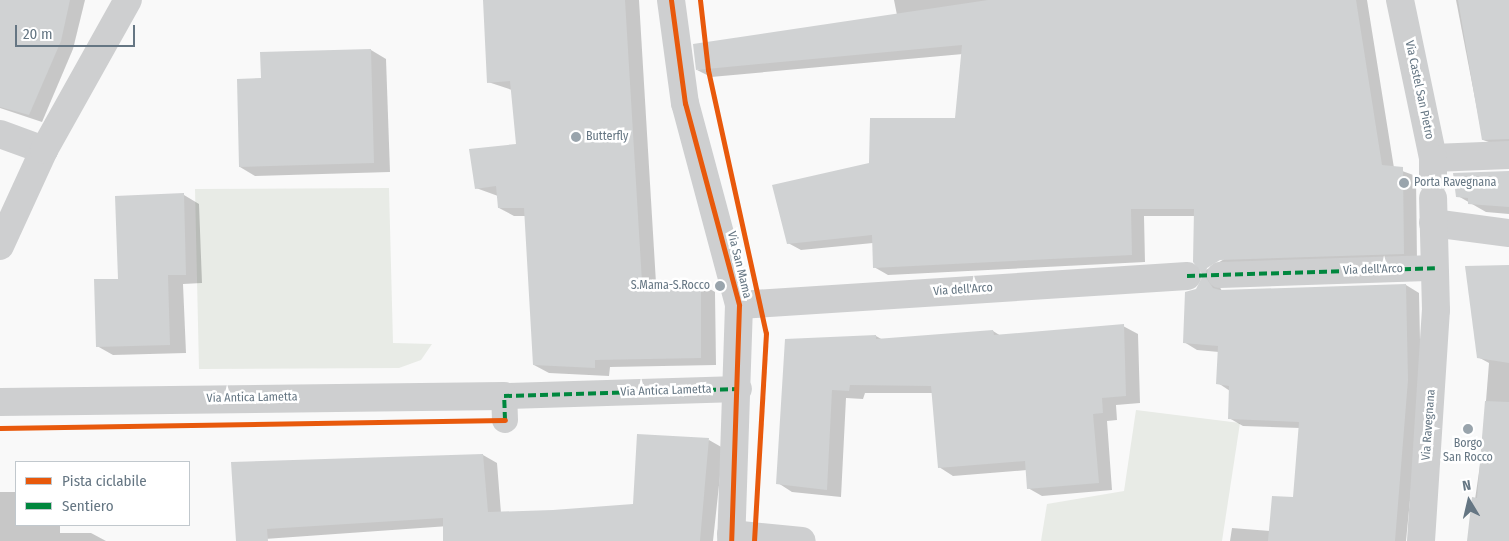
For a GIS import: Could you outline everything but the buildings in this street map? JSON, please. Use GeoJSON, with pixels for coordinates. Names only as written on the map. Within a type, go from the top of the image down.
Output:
{"type":"FeatureCollection","features":[{"type":"Feature","properties":{"kind":"street"},"geometry":{"type":"LineString","coordinates":[[0,246],[44,150],[128,0]]}},
{"type":"Feature","properties":{"kind":"street","name":"Via San Mama"},"geometry":{"type":"LineString","coordinates":[[671,0],[685,103],[739,304],[739,389],[731,538]]}},
{"type":"Feature","properties":{"kind":"street","name":"Via Castel San Pietro"},"geometry":{"type":"LineString","coordinates":[[1400,0],[1433,190],[1436,310]]}},
{"type":"Feature","properties":{"kind":"street"},"geometry":{"type":"LineString","coordinates":[[0,134],[44,150]]}},
{"type":"Feature","properties":{"kind":"street"},"geometry":{"type":"LineString","coordinates":[[1433,190],[1509,155]]}},
{"type":"Feature","properties":{"kind":"street"},"geometry":{"type":"LineString","coordinates":[[1433,190],[1509,233]]}},
{"type":"Feature","properties":{"kind":"street","name":"Via dell'Arco"},"geometry":{"type":"LineString","coordinates":[[1220,275],[1435,268]]}},
{"type":"Feature","properties":{"kind":"street","name":"Via dell'Arco"},"geometry":{"type":"LineString","coordinates":[[739,304],[1187,276]]}},
{"type":"Feature","properties":{"kind":"street","name":"Via Ravegnana"},"geometry":{"type":"LineString","coordinates":[[1421,541],[1436,310]]}},
{"type":"Feature","properties":{"kind":"street","name":"Via Antica Lametta"},"geometry":{"type":"LineString","coordinates":[[0,402],[504,408],[739,389]]}},
{"type":"Feature","properties":{"kind":"street"},"geometry":{"type":"LineString","coordinates":[[731,538],[802,541]]}},
{"type":"Feature","properties":{"kind":"shaded area"},"geometry":{"type":"Polygon","coordinates":[[[389,188],[393,343],[432,344],[421,360],[399,368],[199,369],[195,189],[389,188]]]}},
{"type":"Feature","properties":{"kind":"shaded area"},"geometry":{"type":"Polygon","coordinates":[[[1136,410],[1240,423],[1222,541],[1041,541],[1047,504],[1124,491],[1136,410]]]}},
{"type":"Feature","properties":{"kind":"marked path"},"geometry":{"type":"LineString","coordinates":[[1187,276],[1435,268]]}},
{"type":"Feature","properties":{"kind":"marked path"},"geometry":{"type":"LineString","coordinates":[[505,420],[504,396],[739,389]]}},
{"type":"Feature","properties":{"kind":"cycle path"},"geometry":{"type":"LineString","coordinates":[[671,0],[685,103],[739,305],[731,541]]}},
{"type":"Feature","properties":{"kind":"cycle path"},"geometry":{"type":"LineString","coordinates":[[700,0],[708,70],[766,333],[754,541]]}},
{"type":"Feature","properties":{"kind":"cycle path"},"geometry":{"type":"LineString","coordinates":[[0,428],[505,420]]}},
{"type":"Feature","properties":{"kind":"place","name":"Butterfly"},"geometry":{"type":"Point","coordinates":[576,137]}},
{"type":"Feature","properties":{"kind":"place","name":"Porta Ravegnana"},"geometry":{"type":"Point","coordinates":[1404,183]}},
{"type":"Feature","properties":{"kind":"place","name":"S.Mama-S.Rocco"},"geometry":{"type":"Point","coordinates":[720,286]}},
{"type":"Feature","properties":{"kind":"place","name":"Borgo San Rocco"},"geometry":{"type":"Point","coordinates":[1468,429]}}]}
